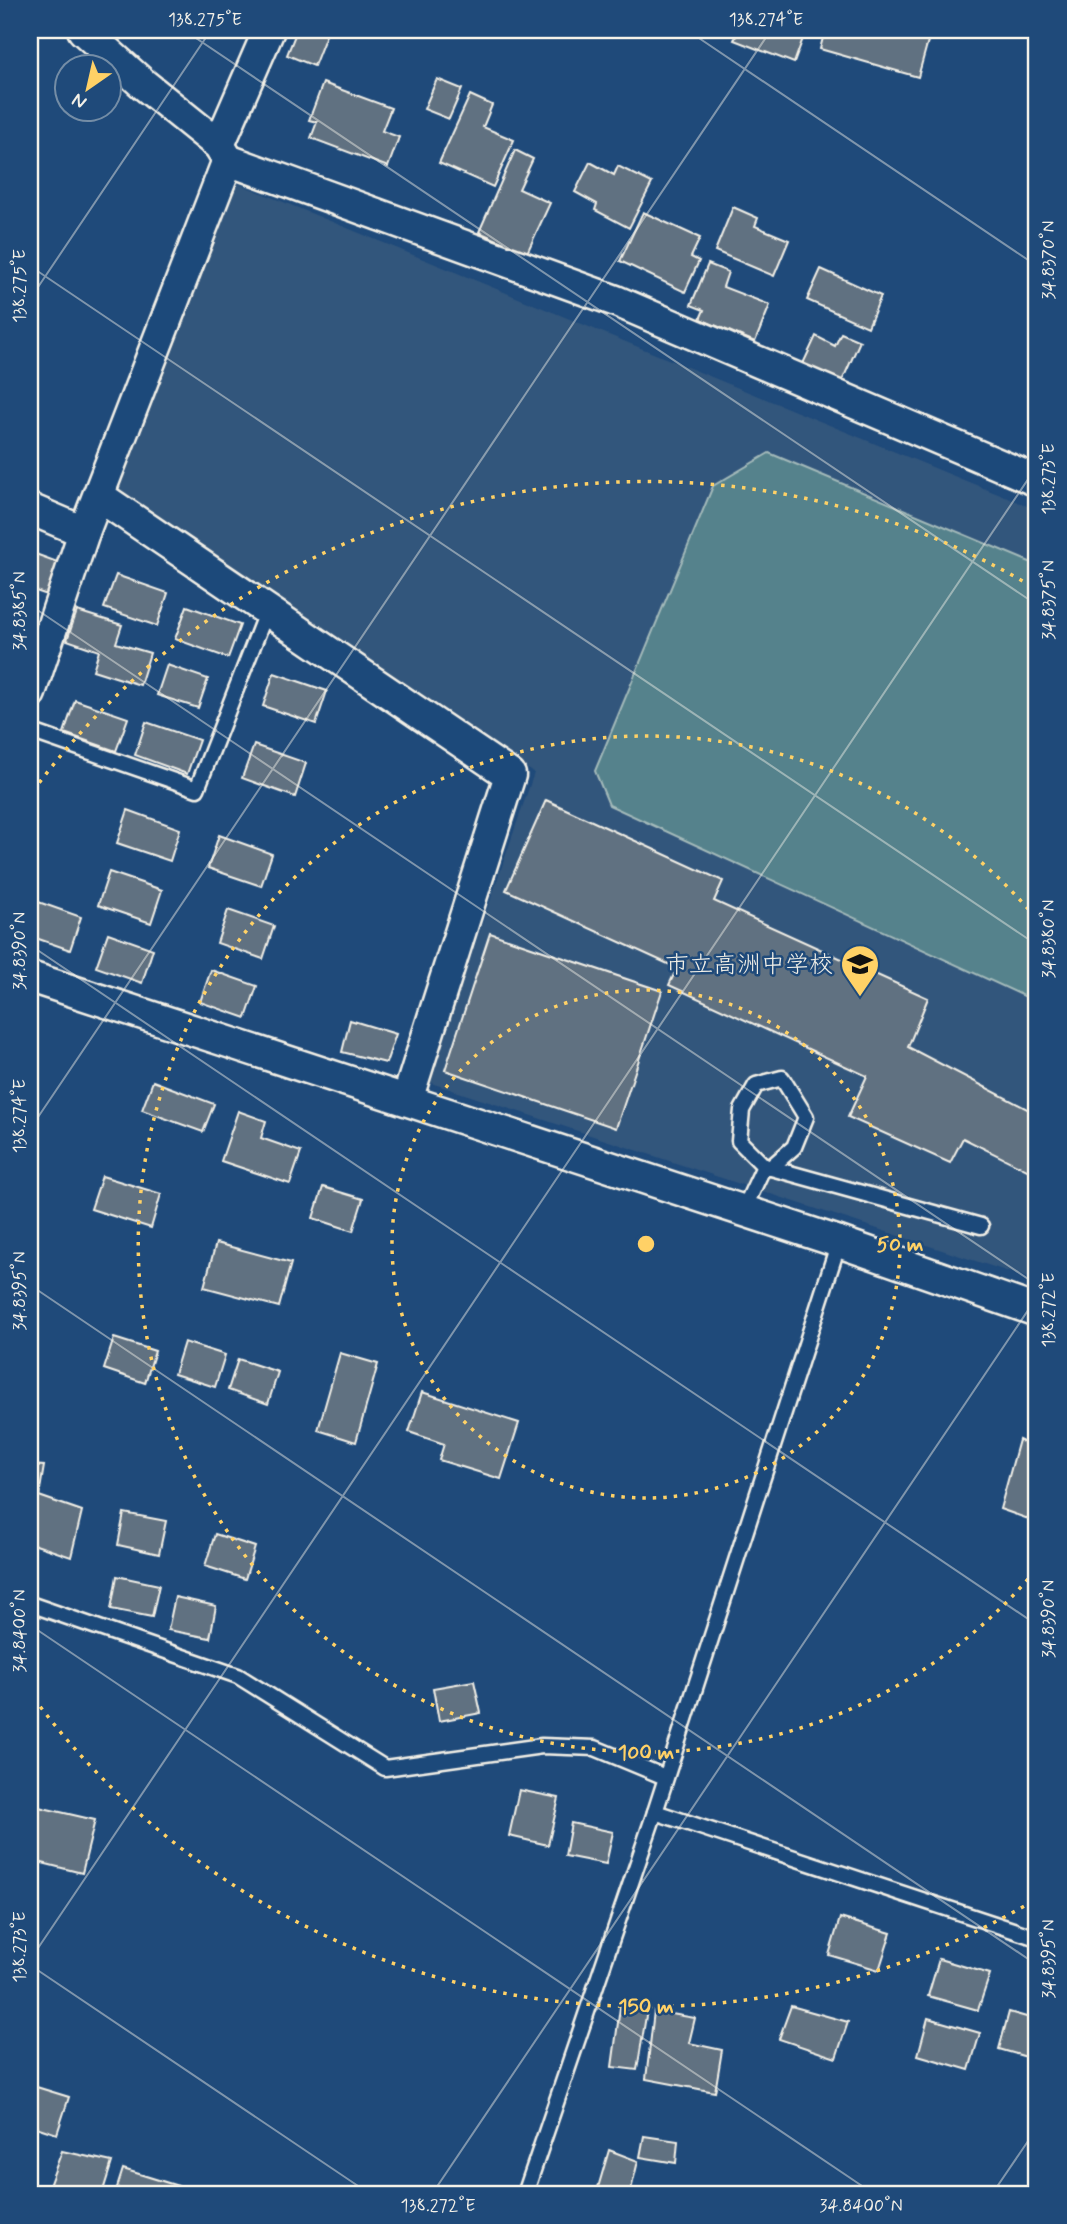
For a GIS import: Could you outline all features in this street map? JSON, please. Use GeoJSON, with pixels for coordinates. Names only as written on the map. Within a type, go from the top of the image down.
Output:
{"type":"FeatureCollection","features":[{"type":"Feature","properties":{"kind":"street"},"geometry":{"type":"LineString","coordinates":[[83,30],[223,153],[616,301],[1037,481]]}},
{"type":"Feature","properties":{"kind":"street"},"geometry":{"type":"LineString","coordinates":[[30,692],[84,532],[269,30]]}},
{"type":"Feature","properties":{"kind":"street"},"geometry":{"type":"LineString","coordinates":[[99,496],[510,775],[407,1100]]}},
{"type":"Feature","properties":{"kind":"street"},"geometry":{"type":"LineString","coordinates":[[30,509],[84,532]]}},
{"type":"Feature","properties":{"kind":"street"},"geometry":{"type":"LineString","coordinates":[[30,977],[839,1242],[1037,1311]]}},
{"type":"Feature","properties":{"kind":"lane"},"geometry":{"type":"LineString","coordinates":[[30,731],[197,789],[267,610]]}},
{"type":"Feature","properties":{"kind":"lane"},"geometry":{"type":"LineString","coordinates":[[743,1211],[767,1167],[794,1147],[806,1117],[782,1078],[756,1085],[742,1110],[739,1141],[767,1167],[981,1226]]}},
{"type":"Feature","properties":{"kind":"lane"},"geometry":{"type":"LineString","coordinates":[[525,2194],[655,1812],[839,1242]]}},
{"type":"Feature","properties":{"kind":"lane"},"geometry":{"type":"LineString","coordinates":[[30,1604],[238,1676],[385,1768],[542,1746],[595,1748],[665,1777]]}},
{"type":"Feature","properties":{"kind":"lane"},"geometry":{"type":"LineString","coordinates":[[655,1812],[1037,1938]]}},
{"type":"Feature","properties":{"kind":"shaded area"},"geometry":{"type":"Polygon","coordinates":[[[237,183],[1037,510],[1037,1281],[428,1082],[534,773],[117,492],[237,183]]]}},
{"type":"Feature","properties":{"kind":"green space"},"geometry":{"type":"Polygon","coordinates":[[[769,453],[1037,565],[1037,1002],[609,805],[595,771],[713,486],[769,453]]]}},
{"type":"Feature","properties":{"kind":"building"},"geometry":{"type":"Polygon","coordinates":[[[297,30],[328,30],[314,66],[287,55],[297,30]]]}},
{"type":"Feature","properties":{"kind":"building"},"geometry":{"type":"Polygon","coordinates":[[[739,30],[806,30],[794,63],[734,40],[739,30]]]}},
{"type":"Feature","properties":{"kind":"building"},"geometry":{"type":"Polygon","coordinates":[[[825,30],[931,30],[918,77],[820,49],[825,30]]]}},
{"type":"Feature","properties":{"kind":"building"},"geometry":{"type":"Polygon","coordinates":[[[437,79],[462,89],[449,119],[424,109],[437,79]]]}},
{"type":"Feature","properties":{"kind":"building"},"geometry":{"type":"Polygon","coordinates":[[[323,83],[391,108],[382,131],[399,137],[388,167],[311,138],[317,122],[309,120],[323,83]]]}},
{"type":"Feature","properties":{"kind":"building"},"geometry":{"type":"Polygon","coordinates":[[[470,95],[492,105],[483,127],[514,140],[493,187],[439,163],[470,95]]]}},
{"type":"Feature","properties":{"kind":"building"},"geometry":{"type":"Polygon","coordinates":[[[515,150],[533,159],[519,189],[550,203],[527,253],[479,232],[515,150]]]}},
{"type":"Feature","properties":{"kind":"building"},"geometry":{"type":"Polygon","coordinates":[[[590,162],[614,175],[618,166],[652,183],[629,228],[595,210],[597,204],[575,192],[590,162]]]}},
{"type":"Feature","properties":{"kind":"building"},"geometry":{"type":"Polygon","coordinates":[[[733,207],[758,218],[755,226],[789,240],[774,276],[715,251],[733,207]]]}},
{"type":"Feature","properties":{"kind":"building"},"geometry":{"type":"Polygon","coordinates":[[[643,212],[700,238],[691,257],[699,261],[685,292],[620,261],[643,212]]]}},
{"type":"Feature","properties":{"kind":"building"},"geometry":{"type":"Polygon","coordinates":[[[708,264],[728,272],[723,287],[770,305],[755,342],[700,319],[704,310],[691,305],[708,264]]]}},
{"type":"Feature","properties":{"kind":"building"},"geometry":{"type":"Polygon","coordinates":[[[821,269],[881,296],[868,327],[807,300],[821,269]]]}},
{"type":"Feature","properties":{"kind":"building"},"geometry":{"type":"Polygon","coordinates":[[[841,333],[860,341],[839,388],[800,370],[816,336],[835,346],[841,333]]]}},
{"type":"Feature","properties":{"kind":"building"},"geometry":{"type":"Polygon","coordinates":[[[30,552],[63,564],[53,597],[30,589],[30,552]]]}},
{"type":"Feature","properties":{"kind":"building"},"geometry":{"type":"Polygon","coordinates":[[[116,575],[168,593],[157,626],[104,608],[116,575]]]}},
{"type":"Feature","properties":{"kind":"building"},"geometry":{"type":"Polygon","coordinates":[[[187,606],[240,625],[228,658],[175,639],[187,606]]]}},
{"type":"Feature","properties":{"kind":"building"},"geometry":{"type":"Polygon","coordinates":[[[77,611],[122,625],[116,643],[150,653],[140,685],[93,670],[99,651],[67,640],[77,611]]]}},
{"type":"Feature","properties":{"kind":"building"},"geometry":{"type":"Polygon","coordinates":[[[30,627],[37,630],[30,651],[30,627]]]}},
{"type":"Feature","properties":{"kind":"building"},"geometry":{"type":"Polygon","coordinates":[[[167,665],[208,679],[198,708],[157,695],[167,665]]]}},
{"type":"Feature","properties":{"kind":"building"},"geometry":{"type":"Polygon","coordinates":[[[274,673],[327,691],[316,724],[263,706],[274,673]]]}},
{"type":"Feature","properties":{"kind":"building"},"geometry":{"type":"Polygon","coordinates":[[[75,700],[128,718],[116,751],[64,733],[75,700]]]}},
{"type":"Feature","properties":{"kind":"building"},"geometry":{"type":"Polygon","coordinates":[[[146,722],[199,740],[187,774],[135,755],[146,722]]]}},
{"type":"Feature","properties":{"kind":"building"},"geometry":{"type":"Polygon","coordinates":[[[254,745],[306,763],[295,797],[242,778],[254,745]]]}},
{"type":"Feature","properties":{"kind":"building"},"geometry":{"type":"Polygon","coordinates":[[[546,800],[723,881],[714,901],[928,998],[908,1047],[1037,1114],[1037,1175],[963,1138],[950,1163],[848,1117],[867,1076],[669,985],[677,968],[506,890],[546,800]]]}},
{"type":"Feature","properties":{"kind":"building"},"geometry":{"type":"Polygon","coordinates":[[[128,810],[180,829],[170,861],[117,843],[128,810]]]}},
{"type":"Feature","properties":{"kind":"building"},"geometry":{"type":"Polygon","coordinates":[[[219,835],[272,854],[261,886],[208,868],[219,835]]]}},
{"type":"Feature","properties":{"kind":"building"},"geometry":{"type":"Polygon","coordinates":[[[109,872],[162,890],[151,923],[98,905],[109,872]]]}},
{"type":"Feature","properties":{"kind":"building"},"geometry":{"type":"Polygon","coordinates":[[[30,899],[81,917],[70,950],[30,936],[30,899]]]}},
{"type":"Feature","properties":{"kind":"building"},"geometry":{"type":"Polygon","coordinates":[[[228,910],[274,926],[263,959],[217,943],[228,910]]]}},
{"type":"Feature","properties":{"kind":"building"},"geometry":{"type":"Polygon","coordinates":[[[108,933],[153,949],[142,983],[96,967],[108,933]]]}},
{"type":"Feature","properties":{"kind":"building"},"geometry":{"type":"Polygon","coordinates":[[[490,933],[662,991],[616,1128],[445,1070],[490,933]]]}},
{"type":"Feature","properties":{"kind":"building"},"geometry":{"type":"Polygon","coordinates":[[[211,970],[257,986],[246,1018],[200,1002],[211,970]]]}},
{"type":"Feature","properties":{"kind":"building"},"geometry":{"type":"Polygon","coordinates":[[[350,1020],[396,1034],[386,1063],[342,1052],[350,1020]]]}},
{"type":"Feature","properties":{"kind":"building"},"geometry":{"type":"Polygon","coordinates":[[[153,1081],[214,1104],[203,1132],[142,1110],[153,1081]]]}},
{"type":"Feature","properties":{"kind":"building"},"geometry":{"type":"Polygon","coordinates":[[[238,1111],[266,1121],[261,1138],[301,1152],[290,1184],[221,1161],[238,1111]]]}},
{"type":"Feature","properties":{"kind":"building"},"geometry":{"type":"Polygon","coordinates":[[[102,1176],[161,1194],[151,1228],[91,1209],[102,1176]]]}},
{"type":"Feature","properties":{"kind":"building"},"geometry":{"type":"Polygon","coordinates":[[[323,1187],[363,1199],[353,1231],[313,1218],[323,1187]]]}},
{"type":"Feature","properties":{"kind":"building"},"geometry":{"type":"Polygon","coordinates":[[[216,1243],[291,1263],[279,1307],[204,1287],[216,1243]]]}},
{"type":"Feature","properties":{"kind":"building"},"geometry":{"type":"Polygon","coordinates":[[[114,1338],[155,1351],[145,1383],[104,1369],[114,1338]]]}},
{"type":"Feature","properties":{"kind":"building"},"geometry":{"type":"Polygon","coordinates":[[[184,1342],[225,1355],[215,1387],[174,1374],[184,1342]]]}},
{"type":"Feature","properties":{"kind":"building"},"geometry":{"type":"Polygon","coordinates":[[[340,1353],[378,1364],[356,1442],[318,1430],[340,1353]]]}},
{"type":"Feature","properties":{"kind":"building"},"geometry":{"type":"Polygon","coordinates":[[[238,1359],[278,1372],[268,1404],[228,1390],[238,1359]]]}},
{"type":"Feature","properties":{"kind":"building"},"geometry":{"type":"Polygon","coordinates":[[[422,1392],[519,1423],[501,1479],[439,1460],[444,1444],[409,1432],[422,1392]]]}},
{"type":"Feature","properties":{"kind":"building"},"geometry":{"type":"Polygon","coordinates":[[[1019,1440],[1037,1449],[1037,1522],[1000,1509],[1019,1440]]]}},
{"type":"Feature","properties":{"kind":"building"},"geometry":{"type":"Polygon","coordinates":[[[30,1465],[44,1466],[39,1496],[82,1511],[71,1557],[30,1543],[30,1465]]]}},
{"type":"Feature","properties":{"kind":"building"},"geometry":{"type":"Polygon","coordinates":[[[124,1513],[166,1521],[159,1554],[118,1545],[124,1513]]]}},
{"type":"Feature","properties":{"kind":"building"},"geometry":{"type":"Polygon","coordinates":[[[215,1534],[255,1547],[245,1579],[205,1566],[215,1534]]]}},
{"type":"Feature","properties":{"kind":"building"},"geometry":{"type":"Polygon","coordinates":[[[117,1576],[159,1585],[152,1617],[111,1609],[117,1576]]]}},
{"type":"Feature","properties":{"kind":"building"},"geometry":{"type":"Polygon","coordinates":[[[175,1597],[216,1606],[210,1638],[168,1630],[175,1597]]]}},
{"type":"Feature","properties":{"kind":"building"},"geometry":{"type":"Polygon","coordinates":[[[474,1681],[481,1713],[439,1721],[433,1688],[474,1681]]]}},
{"type":"Feature","properties":{"kind":"building"},"geometry":{"type":"Polygon","coordinates":[[[519,1790],[559,1798],[548,1845],[509,1836],[519,1790]]]}},
{"type":"Feature","properties":{"kind":"building"},"geometry":{"type":"Polygon","coordinates":[[[30,1805],[95,1820],[82,1873],[30,1860],[30,1805]]]}},
{"type":"Feature","properties":{"kind":"building"},"geometry":{"type":"Polygon","coordinates":[[[571,1823],[613,1832],[606,1864],[565,1856],[571,1823]]]}},
{"type":"Feature","properties":{"kind":"building"},"geometry":{"type":"Polygon","coordinates":[[[840,1918],[891,1933],[879,1970],[829,1955],[840,1918]]]}},
{"type":"Feature","properties":{"kind":"building"},"geometry":{"type":"Polygon","coordinates":[[[939,1959],[990,1974],[978,2010],[928,1996],[939,1959]]]}},
{"type":"Feature","properties":{"kind":"building"},"geometry":{"type":"Polygon","coordinates":[[[621,2000],[648,2004],[637,2070],[612,2067],[621,2000]]]}},
{"type":"Feature","properties":{"kind":"building"},"geometry":{"type":"Polygon","coordinates":[[[791,2006],[848,2022],[836,2058],[779,2039],[791,2006]]]}},
{"type":"Feature","properties":{"kind":"building"},"geometry":{"type":"Polygon","coordinates":[[[654,2011],[695,2018],[689,2043],[722,2050],[715,2092],[646,2079],[654,2011]]]}},
{"type":"Feature","properties":{"kind":"building"},"geometry":{"type":"Polygon","coordinates":[[[1009,2012],[1037,2020],[1037,2060],[999,2049],[1009,2012]]]}},
{"type":"Feature","properties":{"kind":"building"},"geometry":{"type":"Polygon","coordinates":[[[928,2018],[980,2033],[969,2070],[918,2055],[928,2018]]]}},
{"type":"Feature","properties":{"kind":"building"},"geometry":{"type":"Polygon","coordinates":[[[30,2085],[69,2097],[57,2134],[30,2125],[30,2085]]]}},
{"type":"Feature","properties":{"kind":"building"},"geometry":{"type":"Polygon","coordinates":[[[644,2136],[678,2141],[676,2163],[640,2157],[644,2136]]]}},
{"type":"Feature","properties":{"kind":"building"},"geometry":{"type":"Polygon","coordinates":[[[609,2150],[638,2161],[630,2194],[597,2191],[609,2150]]]}},
{"type":"Feature","properties":{"kind":"building"},"geometry":{"type":"Polygon","coordinates":[[[62,2151],[112,2162],[102,2194],[46,2194],[62,2151]]]}},
{"type":"Feature","properties":{"kind":"building"},"geometry":{"type":"Polygon","coordinates":[[[123,2169],[178,2186],[175,2194],[115,2194],[123,2169]]]}},
{"type":"Feature","properties":{"kind":"building"},"geometry":{"type":"Polygon","coordinates":[[[545,2187],[568,2194],[543,2194],[545,2187]]]}},
{"type":"Feature","properties":{"kind":"place","name":"市立高洲中学校"},"geometry":{"type":"Point","coordinates":[860,998]}}]}
